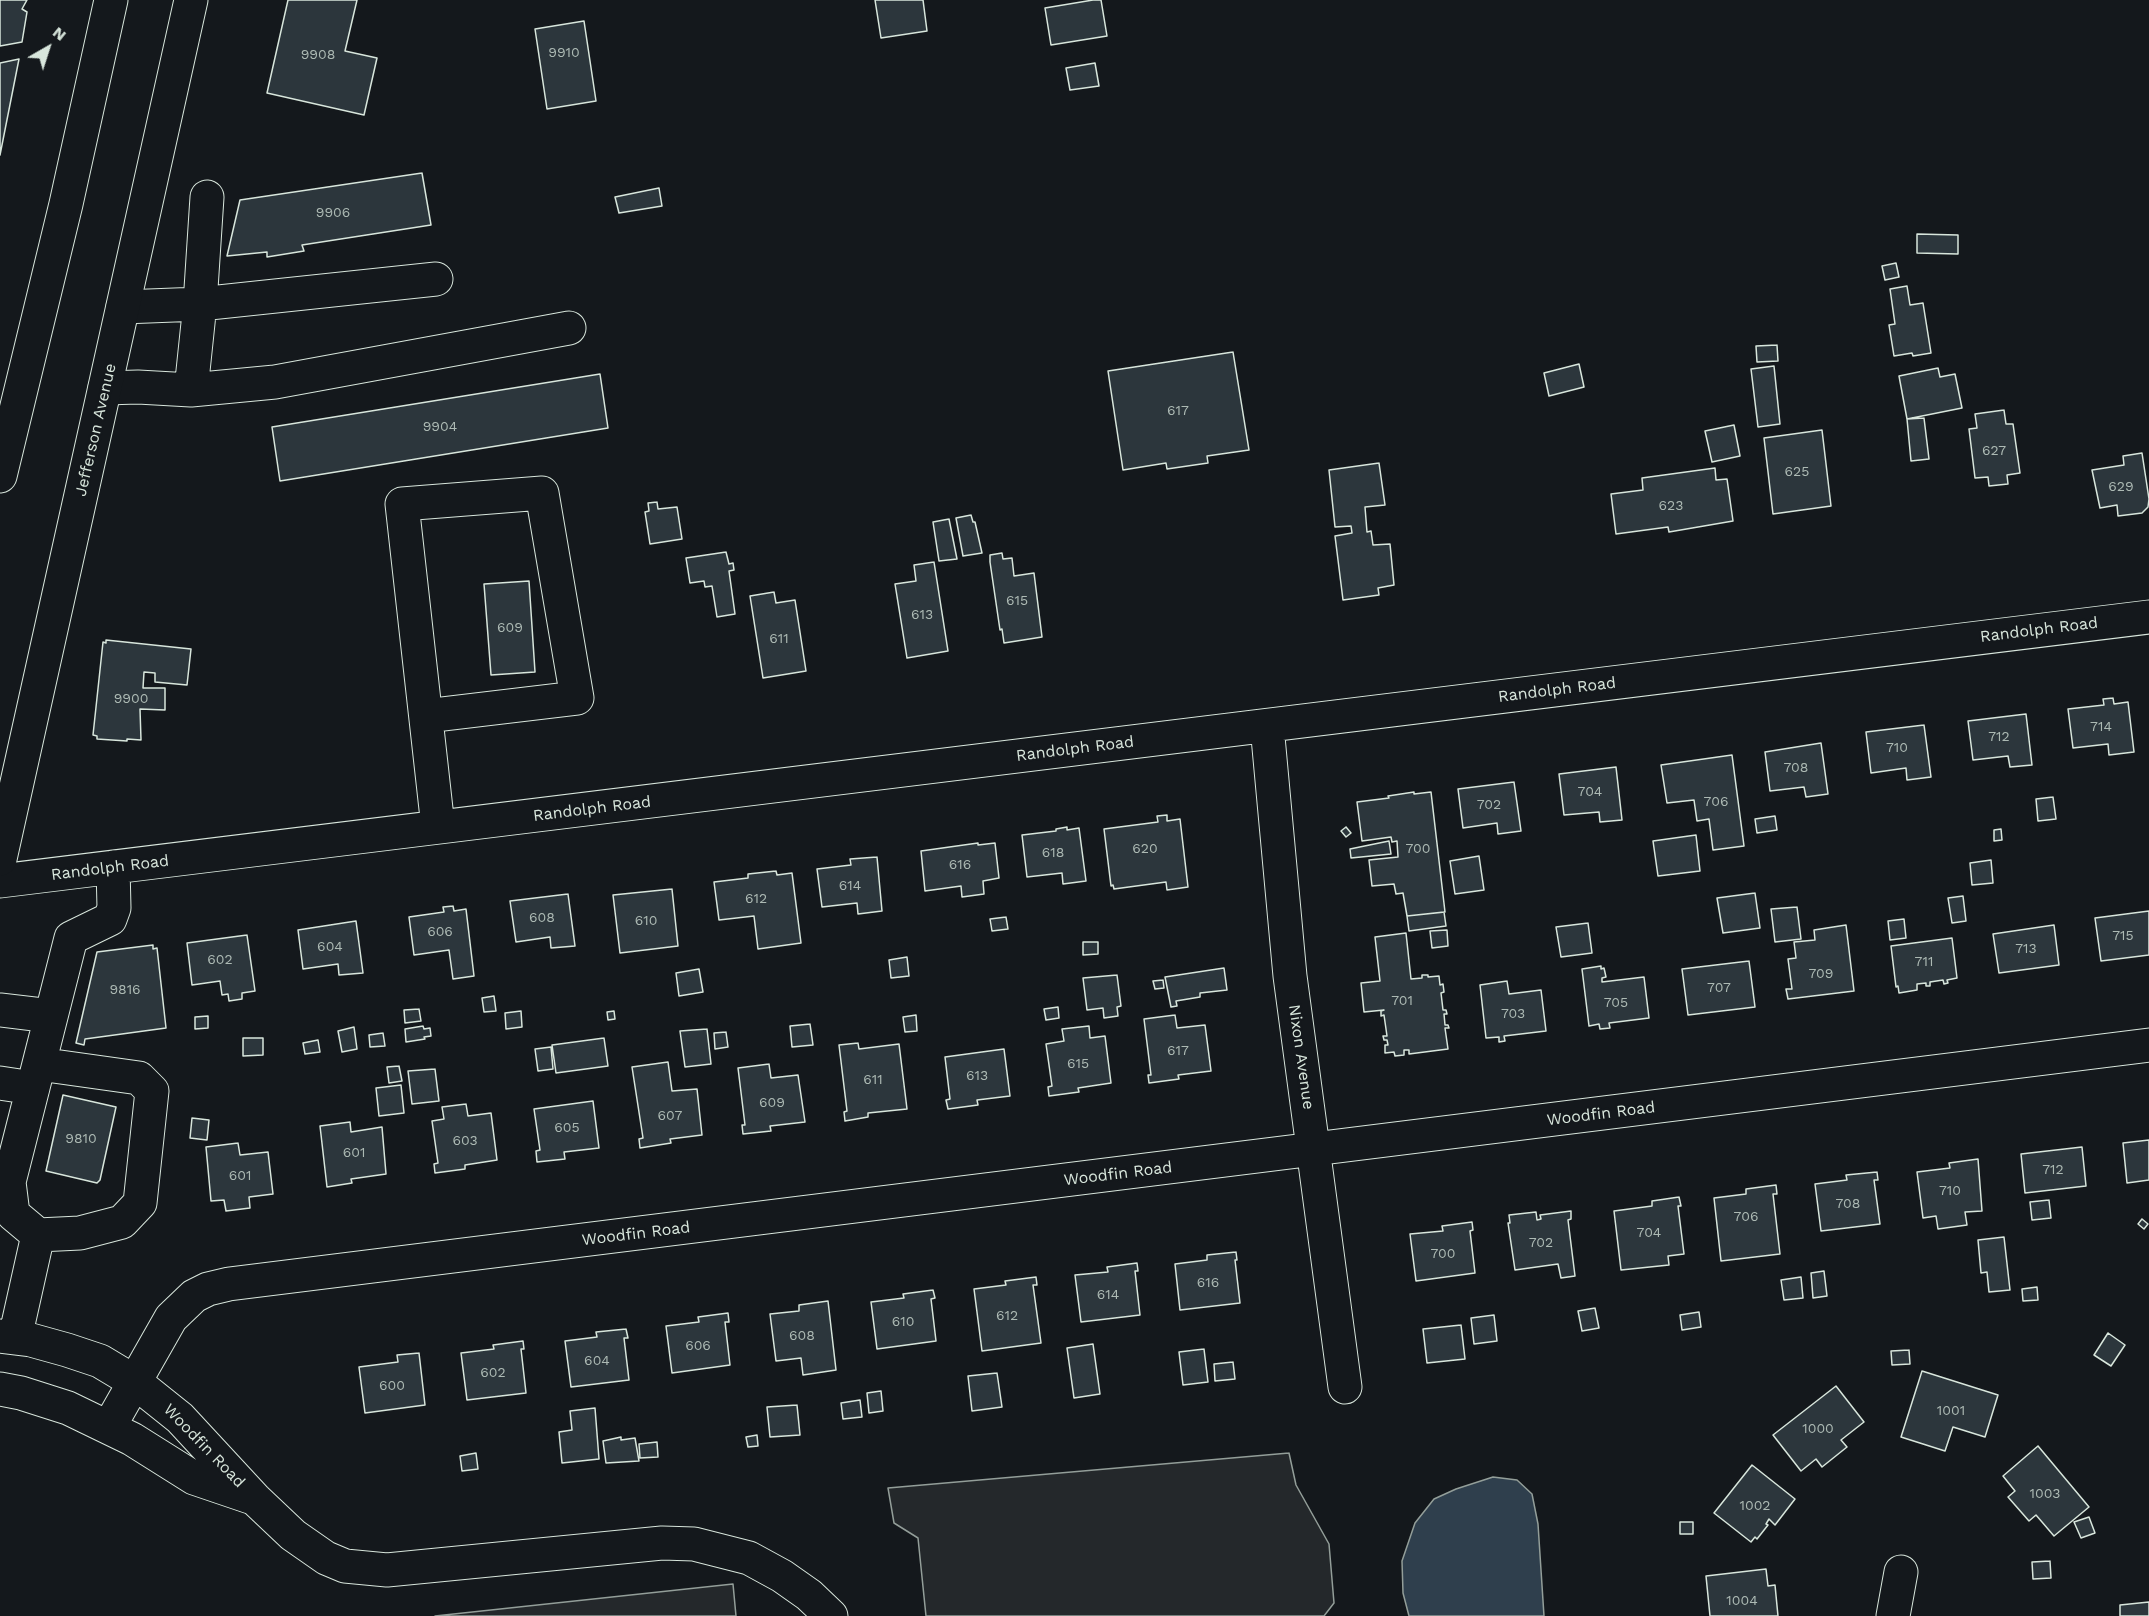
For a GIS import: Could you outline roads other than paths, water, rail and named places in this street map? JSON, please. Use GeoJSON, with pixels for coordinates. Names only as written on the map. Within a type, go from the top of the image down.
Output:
{"type":"FeatureCollection","features":[{"type":"Feature","properties":{"kind":"street"},"geometry":{"type":"LineString","coordinates":[[0,476],[66,204],[111,0]]}},
{"type":"Feature","properties":{"kind":"street","name":"Jefferson Avenue"},"geometry":{"type":"LineString","coordinates":[[0,859],[191,0]]}},
{"type":"Feature","properties":{"kind":"street"},"geometry":{"type":"LineString","coordinates":[[191,390],[200,304],[207,197]]}},
{"type":"Feature","properties":{"kind":"street"},"geometry":{"type":"LineString","coordinates":[[123,307],[200,304],[436,279]]}},
{"type":"Feature","properties":{"kind":"street"},"geometry":{"type":"LineString","coordinates":[[105,388],[191,390],[275,382],[569,328]]}},
{"type":"Feature","properties":{"kind":"street"},"geometry":{"type":"LineString","coordinates":[[426,716],[577,698],[542,493],[402,504],[438,827]]}},
{"type":"Feature","properties":{"kind":"street","name":"Randolph Road"},"geometry":{"type":"LineString","coordinates":[[0,881],[2149,617]]}},
{"type":"Feature","properties":{"kind":"street","name":"Nixon Avenue"},"geometry":{"type":"LineString","coordinates":[[1267,726],[1290,976],[1345,1387]]}},
{"type":"Feature","properties":{"kind":"street"},"geometry":{"type":"LineString","coordinates":[[0,1083],[36,1076],[139,1078],[152,1091],[140,1203],[122,1221],[80,1233],[38,1235],[13,1214],[5,1181],[36,1076],[71,938],[110,919],[114,908],[113,867]]}},
{"type":"Feature","properties":{"kind":"street"},"geometry":{"type":"LineString","coordinates":[[0,1010],[51,1016]]}},
{"type":"Feature","properties":{"kind":"street","name":"Woodfin Road"},"geometry":{"type":"LineString","coordinates":[[109,1427],[163,1330],[181,1307],[208,1288],[229,1284],[2149,1045]]}},
{"type":"Feature","properties":{"kind":"street"},"geometry":{"type":"LineString","coordinates":[[7,1337],[38,1235]]}},
{"type":"Feature","properties":{"kind":"street","name":"Woodfin Road"},"geometry":{"type":"LineString","coordinates":[[7,1337],[67,1350],[100,1361],[135,1382],[180,1418],[255,1499]]}},
{"type":"Feature","properties":{"kind":"street","name":"Woodfin Road"},"geometry":{"type":"LineString","coordinates":[[0,1389],[68,1408],[109,1427],[194,1478],[255,1499]]}},
{"type":"Feature","properties":{"kind":"street"},"geometry":{"type":"LineString","coordinates":[[255,1499],[307,1545],[326,1558],[345,1566],[387,1570],[662,1543],[694,1544],[749,1558],[782,1576],[809,1595],[831,1616]]}},
{"type":"Feature","properties":{"kind":"street"},"geometry":{"type":"LineString","coordinates":[[1893,1616],[1901,1572]]}},
{"type":"Feature","properties":{"kind":"water"},"geometry":{"type":"Polygon","coordinates":[[[1493,1477],[1517,1480],[1532,1494],[1538,1524],[1544,1616],[1409,1616],[1403,1593],[1402,1561],[1415,1523],[1434,1499],[1493,1477]]]}}]}
